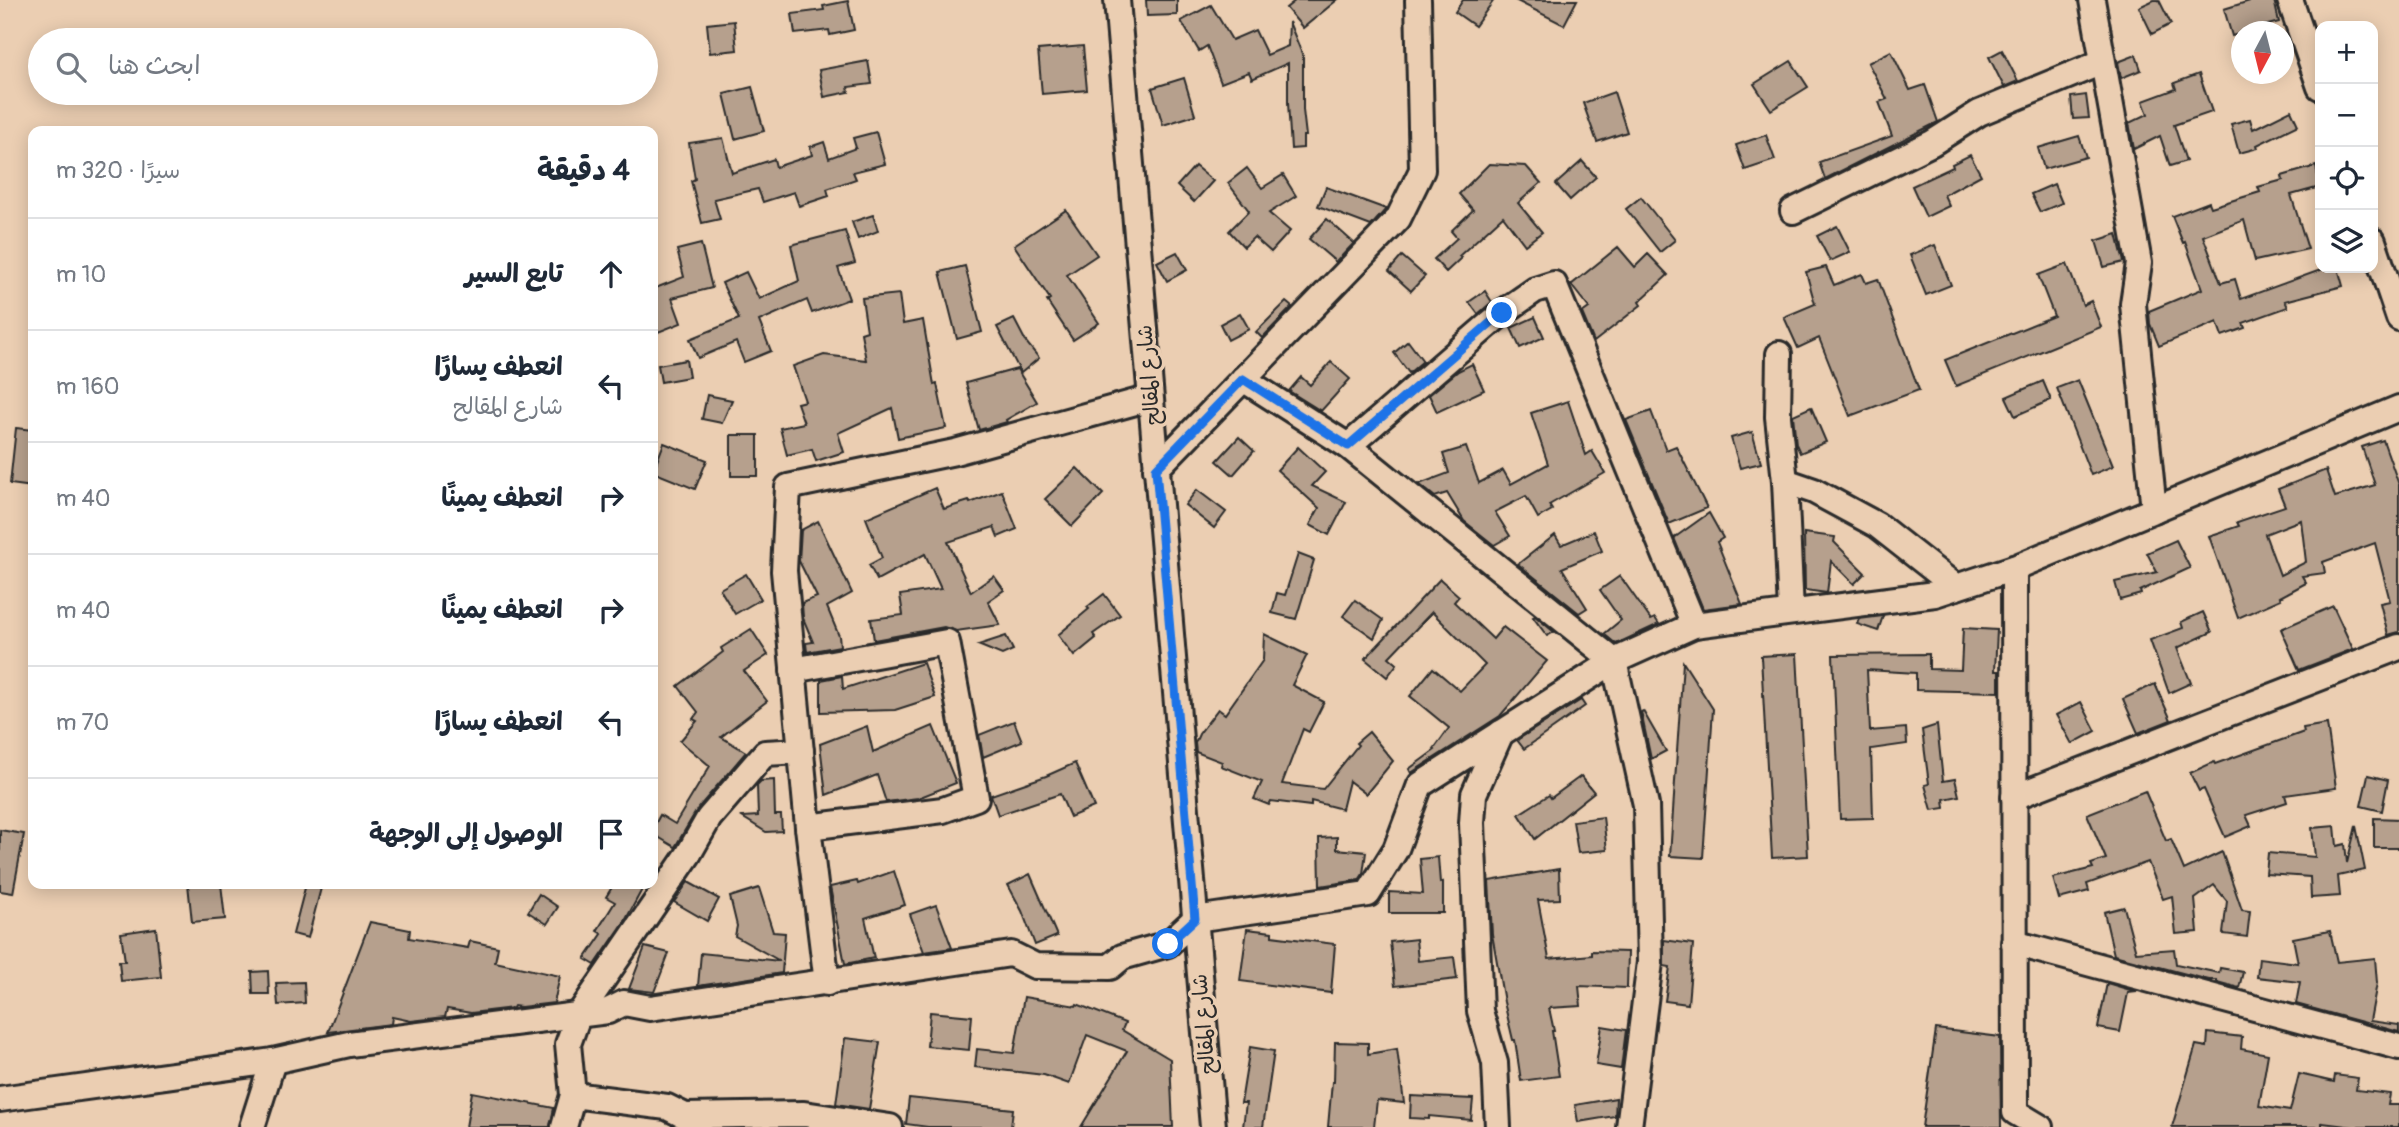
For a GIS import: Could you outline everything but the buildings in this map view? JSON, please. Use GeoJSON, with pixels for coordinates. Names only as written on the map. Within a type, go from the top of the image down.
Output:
{"type":"FeatureCollection","features":[{"type":"Feature","properties":{"kind":"street","name":"شارع المقالح"},"geometry":{"type":"LineString","coordinates":[[1117,0],[1213,1127]]}},
{"type":"Feature","properties":{"kind":"street"},"geometry":{"type":"LineString","coordinates":[[1156,469],[1398,219],[1423,170],[1418,0]]}},
{"type":"Feature","properties":{"kind":"street"},"geometry":{"type":"LineString","coordinates":[[2092,0],[2139,264],[2133,304],[2154,510]]}},
{"type":"Feature","properties":{"kind":"street"},"geometry":{"type":"LineString","coordinates":[[2290,0],[2319,84]]}},
{"type":"Feature","properties":{"kind":"street"},"geometry":{"type":"LineString","coordinates":[[1793,211],[1932,144],[1979,113],[2102,62]]}},
{"type":"Feature","properties":{"kind":"street"},"geometry":{"type":"LineString","coordinates":[[2378,256],[2399,318]]}},
{"type":"Feature","properties":{"kind":"street"},"geometry":{"type":"LineString","coordinates":[[1348,446],[1502,313],[1535,290],[1554,284],[1694,625]]}},
{"type":"Feature","properties":{"kind":"street"},"geometry":{"type":"LineString","coordinates":[[1779,354],[1778,417],[1785,481],[1791,612]]}},
{"type":"Feature","properties":{"kind":"street"},"geometry":{"type":"LineString","coordinates":[[1243,379],[1348,446],[1614,661],[1646,805],[1650,962],[1629,1127]]}},
{"type":"Feature","properties":{"kind":"street"},"geometry":{"type":"LineString","coordinates":[[827,983],[808,827],[784,571],[788,487],[955,452],[1150,398]]}},
{"type":"Feature","properties":{"kind":"street"},"geometry":{"type":"LineString","coordinates":[[0,1099],[273,1061],[349,1044],[578,1016],[608,1011],[624,1003],[650,1008],[1011,954],[1035,966],[1110,967],[1122,957],[1168,944],[1195,919],[1368,894],[1396,849],[1420,785],[1614,661],[1694,625],[1935,594],[2014,568],[2399,408]]}},
{"type":"Feature","properties":{"kind":"street"},"geometry":{"type":"LineString","coordinates":[[1785,481],[1814,491],[1877,525],[1956,587]]}},
{"type":"Feature","properties":{"kind":"street"},"geometry":{"type":"LineString","coordinates":[[2014,568],[2015,1112],[2040,1127]]}},
{"type":"Feature","properties":{"kind":"street"},"geometry":{"type":"LineString","coordinates":[[793,670],[947,642],[976,798],[943,810],[808,827]]}},
{"type":"Feature","properties":{"kind":"street"},"geometry":{"type":"LineString","coordinates":[[2014,797],[2399,647]]}},
{"type":"Feature","properties":{"kind":"street"},"geometry":{"type":"LineString","coordinates":[[1498,1127],[1495,1063],[1480,1011],[1472,823],[1474,794],[1501,733]]}},
{"type":"Feature","properties":{"kind":"street"},"geometry":{"type":"LineString","coordinates":[[564,1127],[573,1095],[568,1044],[578,1016],[688,855],[709,818],[765,753],[801,751]]}},
{"type":"Feature","properties":{"kind":"street"},"geometry":{"type":"LineString","coordinates":[[2014,943],[2399,1047]]}},
{"type":"Feature","properties":{"kind":"street"},"geometry":{"type":"LineString","coordinates":[[252,1127],[273,1061]]}},
{"type":"Feature","properties":{"kind":"street"},"geometry":{"type":"LineString","coordinates":[[573,1095],[667,1107],[684,1122],[804,1114],[890,1127]]}},
{"type":"Feature","properties":{"kind":"route"},"geometry":{"type":"LineString","coordinates":[[1168,944],[1195,919],[1156,469],[1243,379],[1348,446],[1502,313]]}}]}
